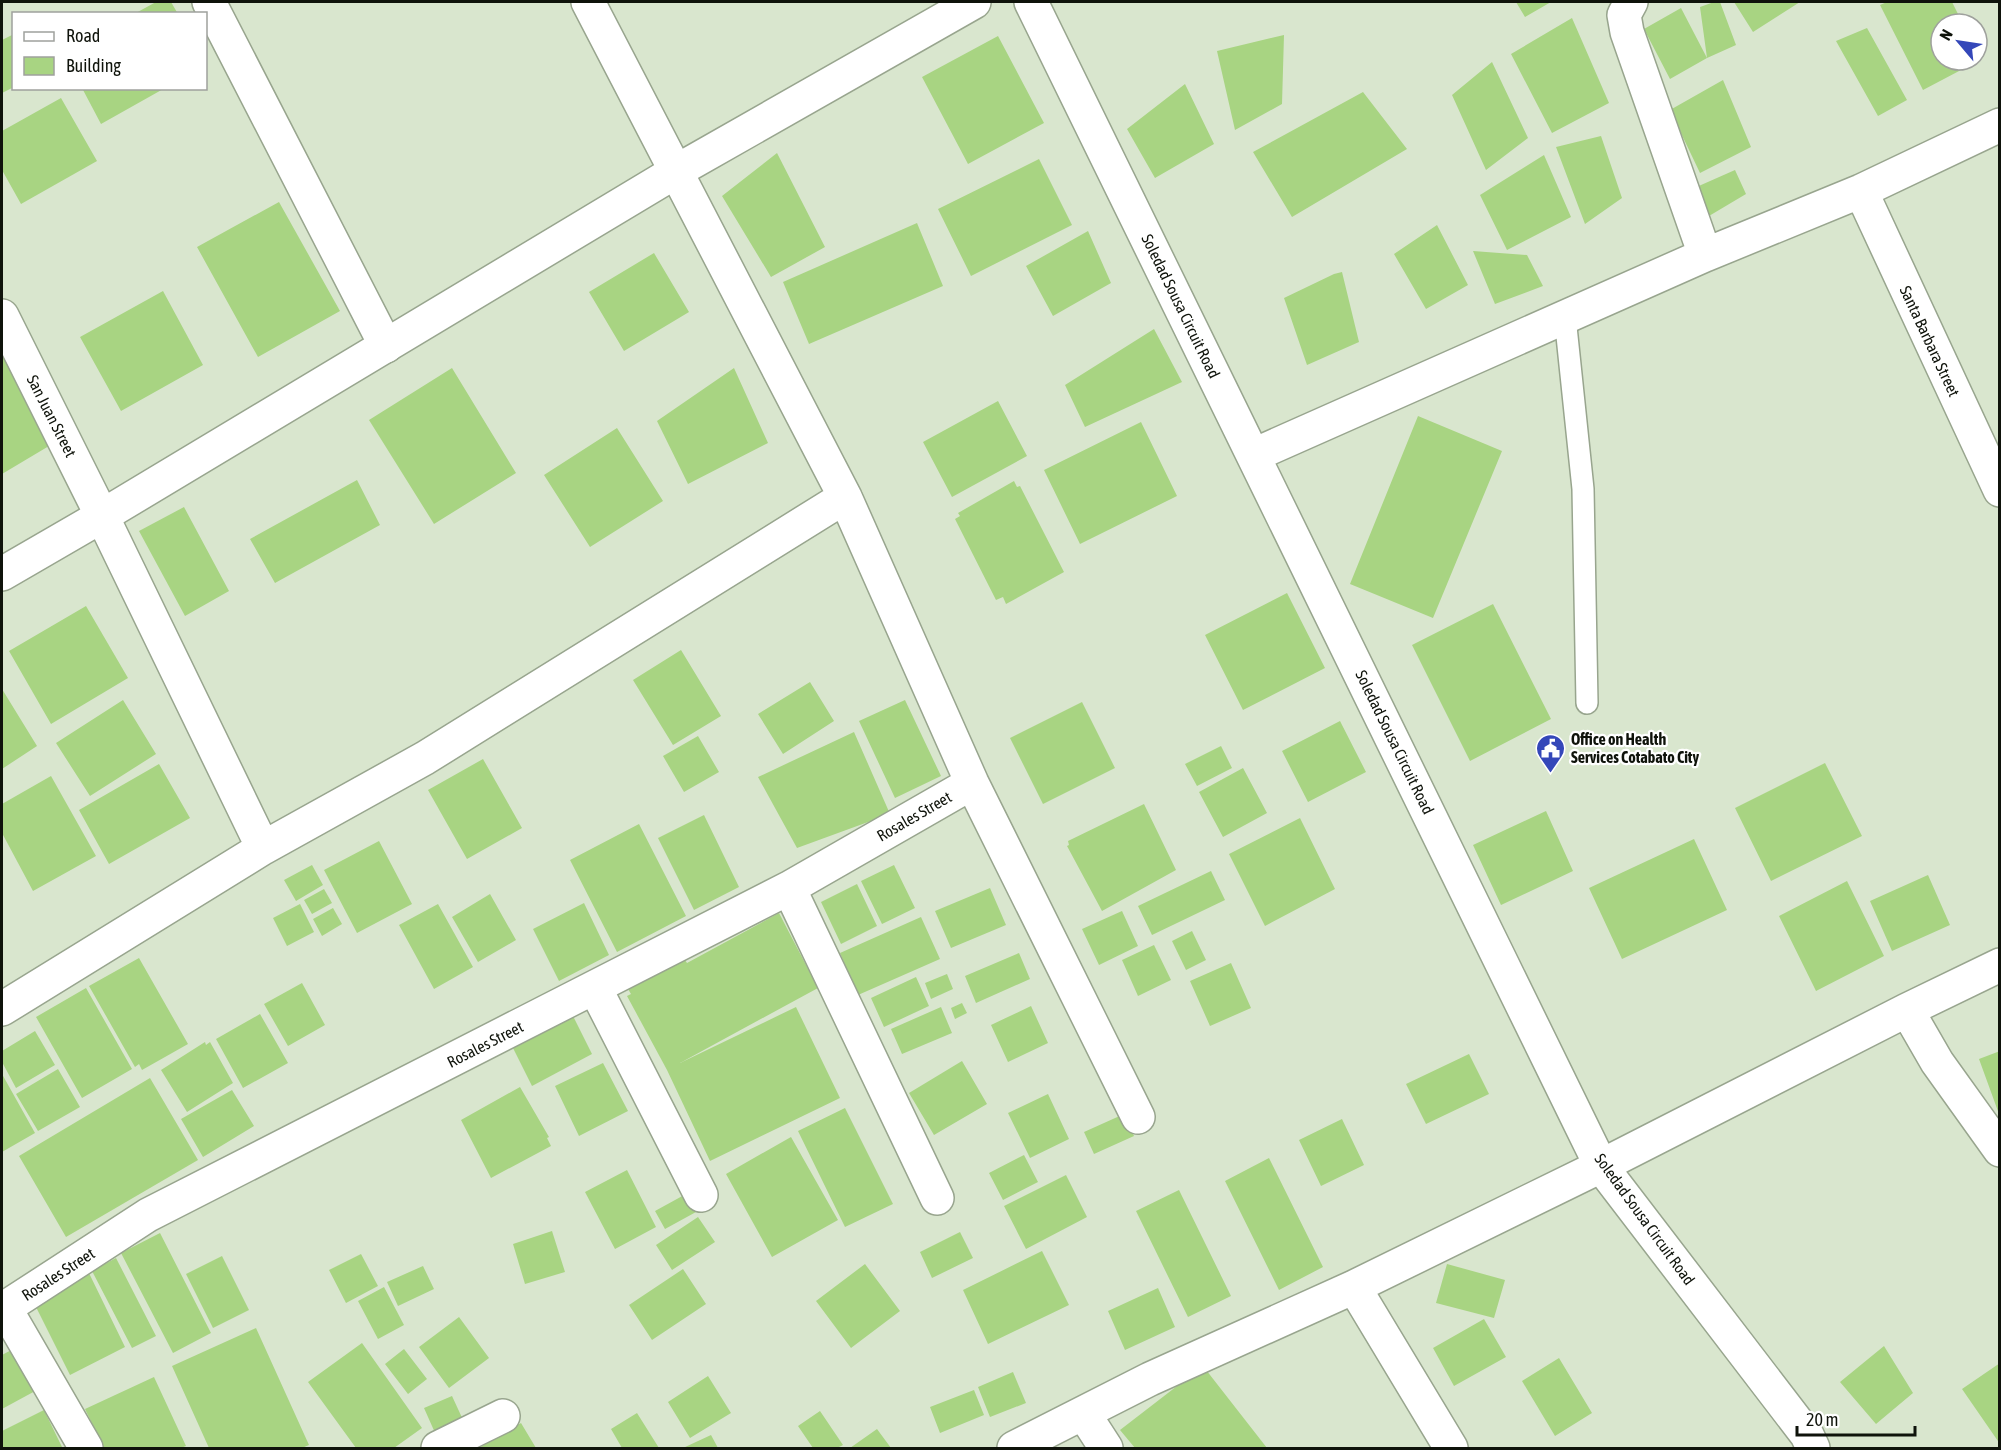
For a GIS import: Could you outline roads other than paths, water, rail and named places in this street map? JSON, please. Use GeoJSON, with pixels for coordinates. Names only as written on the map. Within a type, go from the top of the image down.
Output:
{"type":"FeatureCollection","features":[{"type":"Feature","properties":{"kind":"street"},"geometry":{"type":"LineString","coordinates":[[209,2],[386,346]]}},
{"type":"Feature","properties":{"kind":"street"},"geometry":{"type":"LineString","coordinates":[[588,2],[845,497],[972,783],[1138,1117]]}},
{"type":"Feature","properties":{"kind":"street"},"geometry":{"type":"LineString","coordinates":[[2,574],[675,172],[974,2]]}},
{"type":"Feature","properties":{"kind":"street","name":"Soledad Sousa Circuit Road"},"geometry":{"type":"LineString","coordinates":[[1031,2],[1601,1166],[1807,1435],[1813,1449]]}},
{"type":"Feature","properties":{"kind":"street"},"geometry":{"type":"LineString","coordinates":[[1630,2],[1624,15],[1626,33],[1705,255]]}},
{"type":"Feature","properties":{"kind":"street"},"geometry":{"type":"LineString","coordinates":[[1254,455],[1705,255],[1861,191],[2000,125]]}},
{"type":"Feature","properties":{"kind":"street","name":"Santa Barbara Street"},"geometry":{"type":"LineString","coordinates":[[1861,191],[1990,445],[2000,490]]}},
{"type":"Feature","properties":{"kind":"street","name":"San Juan Street"},"geometry":{"type":"LineString","coordinates":[[2,316],[102,516],[262,848]]}},
{"type":"Feature","properties":{"kind":"street"},"geometry":{"type":"LineString","coordinates":[[2,1009],[262,848],[425,758],[845,497]]}},
{"type":"Feature","properties":{"kind":"street","name":"Rosales Street"},"geometry":{"type":"LineString","coordinates":[[3,1309],[148,1215],[789,888],[972,783]]}},
{"type":"Feature","properties":{"kind":"street"},"geometry":{"type":"LineString","coordinates":[[789,888],[937,1198]]}},
{"type":"Feature","properties":{"kind":"street"},"geometry":{"type":"LineString","coordinates":[[1014,1449],[1150,1379],[1354,1287],[1601,1166],[2000,965]]}},
{"type":"Feature","properties":{"kind":"street"},"geometry":{"type":"LineString","coordinates":[[594,988],[700,1195]]}},
{"type":"Feature","properties":{"kind":"street"},"geometry":{"type":"LineString","coordinates":[[1907,1010],[1937,1062],[2000,1150]]}},
{"type":"Feature","properties":{"kind":"street"},"geometry":{"type":"LineString","coordinates":[[1354,1287],[1451,1449]]}},
{"type":"Feature","properties":{"kind":"street"},"geometry":{"type":"LineString","coordinates":[[3,1309],[86,1449]]}},
{"type":"Feature","properties":{"kind":"street"},"geometry":{"type":"LineString","coordinates":[[1084,1414],[1106,1449]]}},
{"type":"Feature","properties":{"kind":"street"},"geometry":{"type":"LineString","coordinates":[[438,1449],[502,1416]]}},
{"type":"Feature","properties":{"kind":"lane"},"geometry":{"type":"LineString","coordinates":[[1565,317],[1583,489],[1587,703]]}},
{"type":"Feature","properties":{"kind":"place","name":"Office on Health Services Cotabato City"},"geometry":{"type":"Point","coordinates":[1550,774]}}]}
